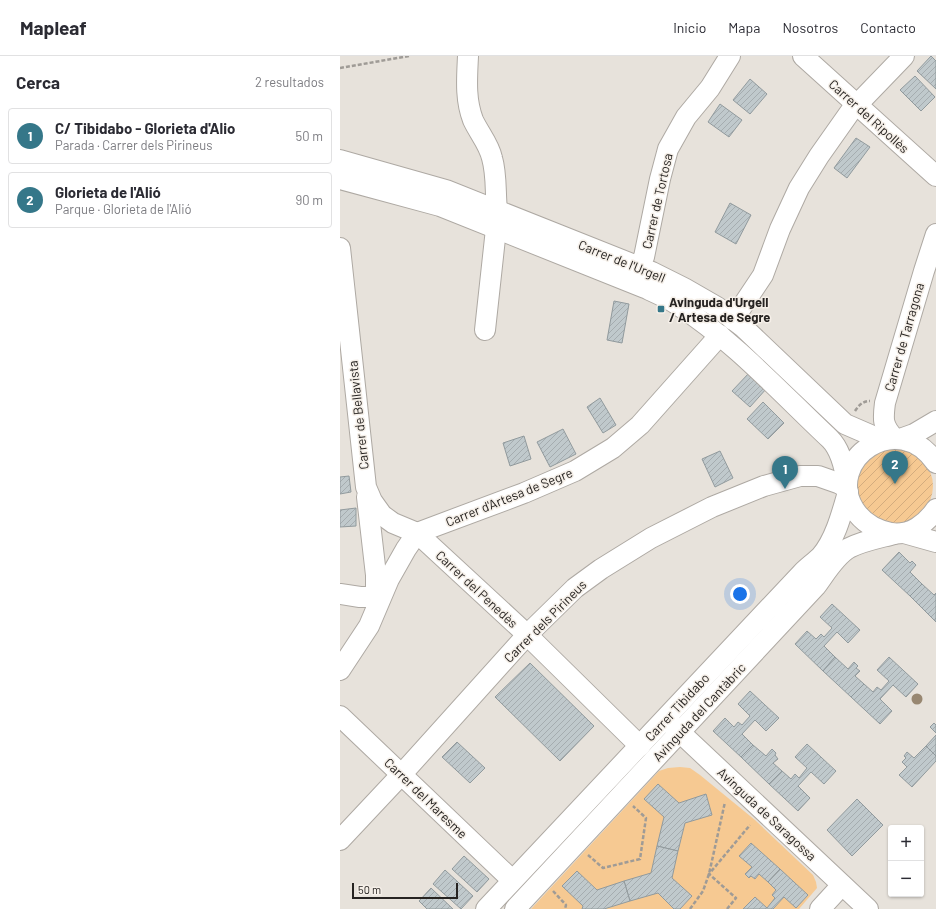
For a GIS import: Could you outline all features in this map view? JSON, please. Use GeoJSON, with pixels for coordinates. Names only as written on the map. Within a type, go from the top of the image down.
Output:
{"type":"FeatureCollection","features":[{"type":"Feature","properties":{"kind":"street"},"geometry":{"type":"LineString","coordinates":[[468,56],[468,100],[474,120],[493,159],[495,174],[496,220],[484,330]]}},
{"type":"Feature","properties":{"kind":"street","name":"Carrer de Tortosa"},"geometry":{"type":"LineString","coordinates":[[638,266],[644,258],[660,179],[668,149],[686,117],[710,88],[730,56]]}},
{"type":"Feature","properties":{"kind":"street","name":"Carrer del Ripollès"},"geometry":{"type":"LineString","coordinates":[[803,56],[936,176]]}},
{"type":"Feature","properties":{"kind":"street"},"geometry":{"type":"LineString","coordinates":[[733,320],[763,275],[780,229],[799,188],[850,112],[904,56]]}},
{"type":"Feature","properties":{"kind":"street","name":"Carrer de l'Urgell"},"geometry":{"type":"LineString","coordinates":[[340,160],[446,190],[496,220],[645,288],[676,304],[720,335],[835,444],[845,472],[852,506],[859,517],[869,526],[881,532],[899,533],[936,542]]}},
{"type":"Feature","properties":{"kind":"street","name":"Carrer de l'Urgell"},"geometry":{"type":"LineString","coordinates":[[340,179],[496,220],[638,266],[684,288],[717,307],[743,327],[845,424],[875,438],[908,440],[920,446],[930,454],[936,463]]}},
{"type":"Feature","properties":{"kind":"street","name":"Carrer de Tarragona"},"geometry":{"type":"LineString","coordinates":[[894,439],[885,427],[883,420],[885,403],[919,285],[936,234]]}},
{"type":"Feature","properties":{"kind":"street","name":"Carrer de Bellavista"},"geometry":{"type":"LineString","coordinates":[[340,248],[376,575],[376,597],[372,621]]}},
{"type":"Feature","properties":{"kind":"street","name":"Carrer d'Artesa de Segre"},"geometry":{"type":"LineString","coordinates":[[417,533],[568,475],[613,448],[640,425],[720,335]]}},
{"type":"Feature","properties":{"kind":"street","name":"Carrer Tibidabo"},"geometry":{"type":"LineString","coordinates":[[486,909],[826,549],[832,538],[844,506],[850,471],[864,450],[875,443],[914,434],[936,421]]}},
{"type":"Feature","properties":{"kind":"street","name":"Carrer dels Pirineus"},"geometry":{"type":"LineString","coordinates":[[340,840],[527,635],[575,588],[600,569],[651,538],[712,507],[764,486],[800,476],[818,476],[848,488]]}},
{"type":"Feature","properties":{"kind":"street","name":"Carrer de Bellavista"},"geometry":{"type":"LineString","coordinates":[[366,487],[372,501],[382,515],[393,523],[417,533]]}},
{"type":"Feature","properties":{"kind":"street","name":"Avinguda del Cantàbric"},"geometry":{"type":"LineString","coordinates":[[515,909],[816,586],[831,566],[848,549],[859,544],[918,528],[930,518],[936,509]]}},
{"type":"Feature","properties":{"kind":"street"},"geometry":{"type":"LineString","coordinates":[[340,670],[372,621],[389,579],[406,548],[417,533]]}},
{"type":"Feature","properties":{"kind":"street","name":"Carrer del Penedès"},"geometry":{"type":"LineString","coordinates":[[417,533],[527,635],[640,746]]}},
{"type":"Feature","properties":{"kind":"street"},"geometry":{"type":"LineString","coordinates":[[340,594],[360,597],[376,597]]}},
{"type":"Feature","properties":{"kind":"street","name":"Carrer del Maresme"},"geometry":{"type":"LineString","coordinates":[[340,716],[512,880]]}},
{"type":"Feature","properties":{"kind":"street","name":"Avinguda de Saragossa"},"geometry":{"type":"LineString","coordinates":[[665,719],[868,909]]}},
{"type":"Feature","properties":{"kind":"street"},"geometry":{"type":"LineString","coordinates":[[820,909],[842,885]]}},
{"type":"Feature","properties":{"kind":"path"},"geometry":{"type":"LineString","coordinates":[[340,68],[409,56]]}},
{"type":"Feature","properties":{"kind":"path"},"geometry":{"type":"LineString","coordinates":[[851,416],[859,405],[866,402],[872,402]]}},
{"type":"Feature","properties":{"kind":"path"},"geometry":{"type":"LineString","coordinates":[[690,909],[703,891],[709,874],[725,802]]}},
{"type":"Feature","properties":{"kind":"path"},"geometry":{"type":"LineString","coordinates":[[584,852],[603,868],[640,859],[646,818],[629,803]]}},
{"type":"Feature","properties":{"kind":"path"},"geometry":{"type":"LineString","coordinates":[[709,874],[750,825]]}},
{"type":"Feature","properties":{"kind":"path"},"geometry":{"type":"LineString","coordinates":[[709,874],[736,898],[727,909]]}},
{"type":"Feature","properties":{"kind":"path"},"geometry":{"type":"LineString","coordinates":[[550,888],[566,905],[566,909]]}},
{"type":"Feature","properties":{"kind":"shaded area"},"geometry":{"type":"Polygon","coordinates":[[[888,448],[902,448],[916,454],[927,465],[933,479],[933,493],[930,501],[922,513],[916,518],[902,524],[888,524],[874,518],[863,507],[857,493],[857,479],[863,465],[874,454],[888,448]]]}},
{"type":"Feature","properties":{"kind":"shaded area"},"geometry":{"type":"Polygon","coordinates":[[[668,768],[690,768],[700,775],[755,820],[813,875],[817,888],[799,909],[531,909],[659,771],[668,768]]]}},
{"type":"Feature","properties":{"kind":"building"},"geometry":{"type":"Polygon","coordinates":[[[931,56],[936,61],[936,89],[917,71],[931,56]]]}},
{"type":"Feature","properties":{"kind":"building"},"geometry":{"type":"Polygon","coordinates":[[[915,76],[935,97],[921,111],[900,90],[915,76]]]}},
{"type":"Feature","properties":{"kind":"building"},"geometry":{"type":"Polygon","coordinates":[[[750,79],[767,94],[750,114],[733,100],[750,79]]]}},
{"type":"Feature","properties":{"kind":"building"},"geometry":{"type":"Polygon","coordinates":[[[720,104],[742,120],[729,137],[708,122],[720,104]]]}},
{"type":"Feature","properties":{"kind":"building"},"geometry":{"type":"Polygon","coordinates":[[[856,138],[870,147],[847,178],[834,168],[856,138]]]}},
{"type":"Feature","properties":{"kind":"building"},"geometry":{"type":"Polygon","coordinates":[[[730,203],[751,215],[736,244],[715,232],[730,203]]]}},
{"type":"Feature","properties":{"kind":"building"},"geometry":{"type":"Polygon","coordinates":[[[614,301],[629,304],[622,343],[607,340],[614,301]]]}},
{"type":"Feature","properties":{"kind":"building"},"geometry":{"type":"Polygon","coordinates":[[[750,372],[767,388],[750,407],[732,391],[750,372]]]}},
{"type":"Feature","properties":{"kind":"building"},"geometry":{"type":"Polygon","coordinates":[[[600,398],[616,425],[603,433],[587,407],[600,398]]]}},
{"type":"Feature","properties":{"kind":"building"},"geometry":{"type":"Polygon","coordinates":[[[763,402],[784,423],[768,439],[747,419],[763,402]]]}},
{"type":"Feature","properties":{"kind":"building"},"geometry":{"type":"Polygon","coordinates":[[[563,429],[576,454],[550,467],[537,442],[563,429]]]}},
{"type":"Feature","properties":{"kind":"building"},"geometry":{"type":"Polygon","coordinates":[[[524,436],[531,459],[510,466],[503,443],[524,436]]]}},
{"type":"Feature","properties":{"kind":"building"},"geometry":{"type":"Polygon","coordinates":[[[720,451],[733,478],[715,487],[702,459],[720,451]]]}},
{"type":"Feature","properties":{"kind":"building"},"geometry":{"type":"Polygon","coordinates":[[[349,476],[351,492],[340,494],[340,477],[349,476]]]}},
{"type":"Feature","properties":{"kind":"building"},"geometry":{"type":"Polygon","coordinates":[[[356,508],[356,526],[340,527],[340,510],[356,508]]]}},
{"type":"Feature","properties":{"kind":"building"},"geometry":{"type":"Polygon","coordinates":[[[899,552],[910,563],[912,561],[916,565],[910,572],[922,584],[910,596],[882,570],[899,552]]]}},
{"type":"Feature","properties":{"kind":"building"},"geometry":{"type":"Polygon","coordinates":[[[922,584],[934,595],[936,593],[936,622],[910,596],[922,584]]]}},
{"type":"Feature","properties":{"kind":"building"},"geometry":{"type":"Polygon","coordinates":[[[832,604],[860,630],[848,643],[837,632],[824,646],[835,657],[823,671],[795,644],[807,631],[816,639],[821,634],[824,637],[832,628],[820,617],[832,604]]]}},
{"type":"Feature","properties":{"kind":"building"},"geometry":{"type":"Polygon","coordinates":[[[835,657],[848,669],[854,662],[858,666],[856,668],[860,671],[855,676],[864,684],[851,697],[823,671],[835,657]]]}},
{"type":"Feature","properties":{"kind":"building"},"geometry":{"type":"Polygon","coordinates":[[[889,657],[918,684],[906,697],[893,685],[880,699],[892,711],[880,724],[851,697],[864,684],[873,692],[877,687],[881,690],[889,681],[877,670],[889,657]]]}},
{"type":"Feature","properties":{"kind":"building"},"geometry":{"type":"Polygon","coordinates":[[[530,663],[594,726],[560,761],[495,697],[530,663]]]}},
{"type":"Feature","properties":{"kind":"building"},"geometry":{"type":"Polygon","coordinates":[[[750,691],[779,718],[766,731],[755,720],[742,734],[753,745],[741,757],[713,731],[725,718],[734,727],[738,722],[742,725],[750,716],[738,704],[750,691]]]}},
{"type":"Feature","properties":{"kind":"building"},"geometry":{"type":"Polygon","coordinates":[[[934,723],[936,725],[936,733],[930,727],[934,723]]]}},
{"type":"Feature","properties":{"kind":"building"},"geometry":{"type":"Polygon","coordinates":[[[936,735],[936,756],[926,746],[936,735]]]}},
{"type":"Feature","properties":{"kind":"building"},"geometry":{"type":"Polygon","coordinates":[[[457,742],[485,768],[470,783],[442,757],[457,742]]]}},
{"type":"Feature","properties":{"kind":"building"},"geometry":{"type":"Polygon","coordinates":[[[807,744],[836,771],[824,784],[811,772],[798,786],[810,798],[798,811],[769,784],[782,771],[791,779],[795,774],[799,778],[807,768],[795,757],[807,744]]]}},
{"type":"Feature","properties":{"kind":"building"},"geometry":{"type":"Polygon","coordinates":[[[753,745],[766,756],[772,749],[776,753],[775,755],[778,759],[773,763],[782,771],[769,784],[741,757],[753,745]]]}},
{"type":"Feature","properties":{"kind":"building"},"geometry":{"type":"Polygon","coordinates":[[[926,746],[936,756],[936,761],[912,787],[899,775],[907,767],[902,762],[906,758],[904,756],[907,752],[914,758],[926,746]]]}},
{"type":"Feature","properties":{"kind":"building"},"geometry":{"type":"Polygon","coordinates":[[[658,784],[679,803],[706,794],[712,815],[685,823],[678,851],[657,846],[664,817],[644,799],[658,784]]]}},
{"type":"Feature","properties":{"kind":"building"},"geometry":{"type":"Polygon","coordinates":[[[857,799],[883,825],[852,856],[827,830],[857,799]]]}},
{"type":"Feature","properties":{"kind":"building"},"geometry":{"type":"Polygon","coordinates":[[[751,843],[780,869],[768,882],[759,874],[755,879],[751,876],[749,878],[745,874],[752,867],[739,856],[751,843]]]}},
{"type":"Feature","properties":{"kind":"building"},"geometry":{"type":"Polygon","coordinates":[[[657,846],[678,851],[672,878],[692,896],[680,909],[674,909],[658,893],[630,901],[624,881],[651,873],[657,846]]]}},
{"type":"Feature","properties":{"kind":"building"},"geometry":{"type":"Polygon","coordinates":[[[464,856],[489,879],[477,892],[452,869],[464,856]]]}},
{"type":"Feature","properties":{"kind":"building"},"geometry":{"type":"Polygon","coordinates":[[[780,869],[808,895],[796,908],[784,897],[773,909],[743,909],[755,897],[767,908],[775,898],[772,895],[776,890],[768,882],[780,869]]]}},
{"type":"Feature","properties":{"kind":"building"},"geometry":{"type":"Polygon","coordinates":[[[445,870],[473,896],[461,909],[433,884],[445,870]]]}},
{"type":"Feature","properties":{"kind":"building"},"geometry":{"type":"Polygon","coordinates":[[[577,871],[597,890],[624,881],[630,901],[604,909],[582,909],[583,906],[562,886],[577,871]]]}},
{"type":"Feature","properties":{"kind":"building"},"geometry":{"type":"Polygon","coordinates":[[[431,888],[453,909],[427,909],[419,901],[431,888]]]}},
{"type":"Feature","properties":{"kind":"place","name":"Avinguda d'Urgell / Artesa de Segre"},"geometry":{"type":"Point","coordinates":[661,309]}},
{"type":"Feature","properties":{"kind":"place","name":"Glorieta de l'Alió"},"geometry":{"type":"Point","coordinates":[895,484]}},
{"type":"Feature","properties":{"kind":"place","name":"C/ Tibidabo - Glorieta d'Alio"},"geometry":{"type":"Point","coordinates":[785,489]}}]}
